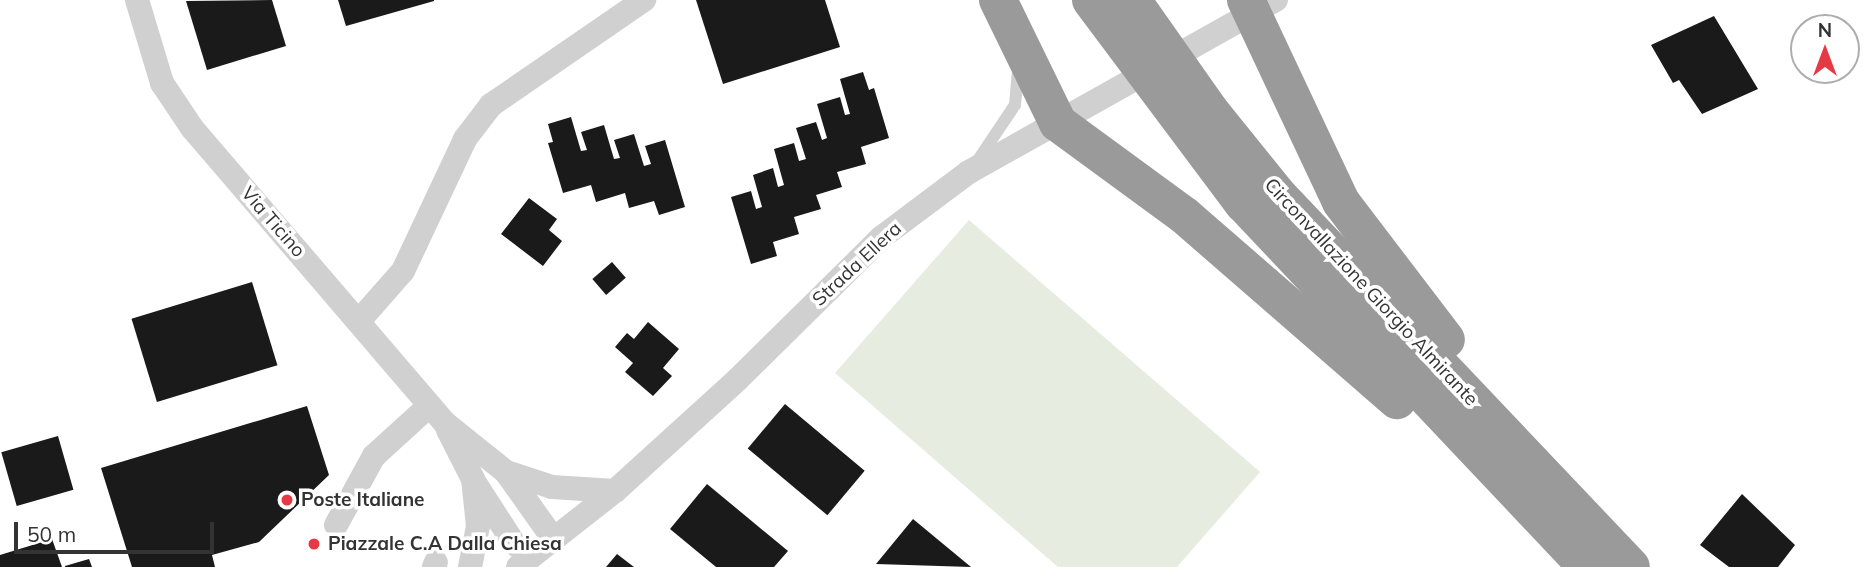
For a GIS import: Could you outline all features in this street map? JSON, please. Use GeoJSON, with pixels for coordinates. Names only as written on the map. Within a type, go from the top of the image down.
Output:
{"type":"FeatureCollection","features":[{"type":"Feature","properties":{"kind":"highway"},"geometry":{"type":"LineString","coordinates":[[998,0],[1017,39],[1072,116],[1399,402],[1489,442]]}},
{"type":"Feature","properties":{"kind":"highway","name":"Circonvallazione Giorgio Almirante"},"geometry":{"type":"LineString","coordinates":[[1091,0],[1243,203],[1489,442],[1631,567]]}},
{"type":"Feature","properties":{"kind":"highway","name":"Circonvallazione Giorgio Almirante"},"geometry":{"type":"LineString","coordinates":[[1132,0],[1210,111],[1277,194],[1489,442],[1587,567]]}},
{"type":"Feature","properties":{"kind":"highway"},"geometry":{"type":"LineString","coordinates":[[1252,8],[1341,202],[1457,356],[1489,442]]}},
{"type":"Feature","properties":{"kind":"street","name":"Via Ticino"},"geometry":{"type":"LineString","coordinates":[[137,0],[162,83],[178,108],[437,414]]}},
{"type":"Feature","properties":{"kind":"street"},"geometry":{"type":"LineString","coordinates":[[359,321],[403,271],[465,139],[491,105],[644,0]]}},
{"type":"Feature","properties":{"kind":"street","name":"Strada Ellera"},"geometry":{"type":"LineString","coordinates":[[524,562],[552,537],[615,491],[738,379],[882,237],[969,172],[1072,116],[1252,8]]}},
{"type":"Feature","properties":{"kind":"street"},"geometry":{"type":"LineString","coordinates":[[437,414],[506,472],[552,537]]}},
{"type":"Feature","properties":{"kind":"street"},"geometry":{"type":"LineString","coordinates":[[437,414],[473,480],[524,562]]}},
{"type":"Feature","properties":{"kind":"street"},"geometry":{"type":"LineString","coordinates":[[336,525],[374,456],[437,414]]}},
{"type":"Feature","properties":{"kind":"street"},"geometry":{"type":"LineString","coordinates":[[506,472],[552,487],[615,491]]}},
{"type":"Feature","properties":{"kind":"street"},"geometry":{"type":"LineString","coordinates":[[470,567],[478,526],[473,480]]}},
{"type":"Feature","properties":{"kind":"lane"},"geometry":{"type":"LineString","coordinates":[[969,172],[1014,105],[1017,39]]}},
{"type":"Feature","properties":{"kind":"shaded area"},"geometry":{"type":"Polygon","coordinates":[[[969,220],[1260,472],[1177,567],[1058,567],[835,373],[969,220]]]}},
{"type":"Feature","properties":{"kind":"building"},"geometry":{"type":"Polygon","coordinates":[[[272,0],[286,46],[207,70],[186,1],[272,0]]]}},
{"type":"Feature","properties":{"kind":"building"},"geometry":{"type":"Polygon","coordinates":[[[338,0],[434,0],[434,1],[346,26],[338,0]]]}},
{"type":"Feature","properties":{"kind":"building"},"geometry":{"type":"Polygon","coordinates":[[[696,0],[825,0],[840,47],[723,84],[696,0]]]}},
{"type":"Feature","properties":{"kind":"building"},"geometry":{"type":"Polygon","coordinates":[[[1714,16],[1758,89],[1702,114],[1679,80],[1673,83],[1651,45],[1714,16]]]}},
{"type":"Feature","properties":{"kind":"building"},"geometry":{"type":"Polygon","coordinates":[[[863,72],[869,90],[874,88],[889,138],[861,147],[866,164],[837,172],[842,187],[816,195],[821,209],[794,217],[799,234],[773,242],[777,256],[751,264],[731,197],[751,191],[756,209],[762,207],[753,175],[773,168],[778,187],[784,185],[774,149],[794,143],[799,161],[806,159],[796,128],[816,122],[822,140],[827,138],[817,104],[840,97],[845,115],[850,114],[840,79],[863,72]]]}},
{"type":"Feature","properties":{"kind":"building"},"geometry":{"type":"Polygon","coordinates":[[[571,117],[581,151],[587,150],[581,132],[604,125],[614,159],[620,158],[614,140],[634,134],[644,166],[651,164],[645,146],[665,140],[685,207],[659,215],[654,201],[629,208],[625,193],[596,202],[591,185],[563,193],[548,143],[553,142],[548,124],[571,117]]]}},
{"type":"Feature","properties":{"kind":"building"},"geometry":{"type":"Polygon","coordinates":[[[529,198],[557,219],[549,230],[562,241],[543,266],[501,234],[529,198]]]}},
{"type":"Feature","properties":{"kind":"building"},"geometry":{"type":"Polygon","coordinates":[[[612,262],[626,278],[606,295],[592,279],[612,262]]]}},
{"type":"Feature","properties":{"kind":"building"},"geometry":{"type":"Polygon","coordinates":[[[252,282],[277,365],[157,402],[132,319],[252,282]]]}},
{"type":"Feature","properties":{"kind":"building"},"geometry":{"type":"Polygon","coordinates":[[[648,322],[679,349],[663,368],[672,376],[653,396],[625,372],[633,363],[615,347],[627,333],[634,339],[648,322]]]}},
{"type":"Feature","properties":{"kind":"building"},"geometry":{"type":"Polygon","coordinates":[[[785,404],[865,471],[827,515],[748,448],[785,404]]]}},
{"type":"Feature","properties":{"kind":"building"},"geometry":{"type":"Polygon","coordinates":[[[307,406],[329,475],[259,542],[212,555],[215,567],[132,567],[101,468],[307,406]]]}},
{"type":"Feature","properties":{"kind":"building"},"geometry":{"type":"Polygon","coordinates":[[[58,436],[73,490],[17,506],[1,452],[58,436]]]}},
{"type":"Feature","properties":{"kind":"building"},"geometry":{"type":"Polygon","coordinates":[[[707,484],[788,551],[774,567],[716,567],[670,529],[707,484]]]}},
{"type":"Feature","properties":{"kind":"building"},"geometry":{"type":"Polygon","coordinates":[[[1742,494],[1795,545],[1778,567],[1729,567],[1700,545],[1742,494]]]}},
{"type":"Feature","properties":{"kind":"building"},"geometry":{"type":"Polygon","coordinates":[[[913,519],[971,567],[876,564],[913,519]]]}},
{"type":"Feature","properties":{"kind":"building"},"geometry":{"type":"Polygon","coordinates":[[[52,539],[62,567],[0,567],[0,555],[52,539]]]}},
{"type":"Feature","properties":{"kind":"building"},"geometry":{"type":"Polygon","coordinates":[[[617,554],[634,567],[606,567],[617,554]]]}},
{"type":"Feature","properties":{"kind":"building"},"geometry":{"type":"Polygon","coordinates":[[[89,559],[92,567],[65,567],[65,566],[89,559]]]}},
{"type":"Feature","properties":{"kind":"place","name":"Poste Italiane"},"geometry":{"type":"Point","coordinates":[287,500]}},
{"type":"Feature","properties":{"kind":"place","name":"Piazzale C.A Dalla Chiesa"},"geometry":{"type":"Point","coordinates":[314,544]}}]}
